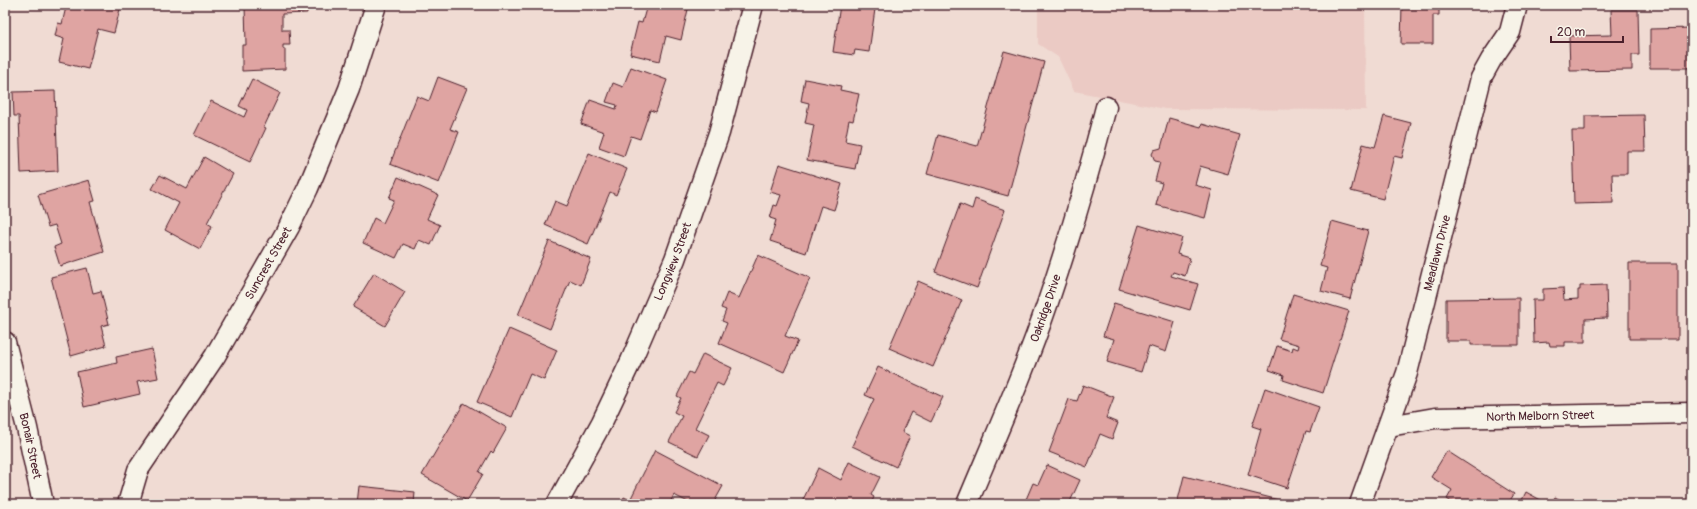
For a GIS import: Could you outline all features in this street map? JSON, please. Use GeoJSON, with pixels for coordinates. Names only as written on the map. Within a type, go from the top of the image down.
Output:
{"type":"FeatureCollection","features":[{"type":"Feature","properties":{"kind":"street","name":"Suncrest Street"},"geometry":{"type":"LineString","coordinates":[[128,504],[138,470],[215,356],[289,227],[308,188],[349,89],[376,5]]}},
{"type":"Feature","properties":{"kind":"street","name":"Longview Street"},"geometry":{"type":"LineString","coordinates":[[557,504],[602,422],[632,361],[675,260],[719,133],[753,5]]}},
{"type":"Feature","properties":{"kind":"street","name":"Meadlawn Drive"},"geometry":{"type":"LineString","coordinates":[[1360,504],[1389,426],[1406,373],[1481,78],[1510,32],[1517,5]]}},
{"type":"Feature","properties":{"kind":"street","name":"Oakridge Drive"},"geometry":{"type":"LineString","coordinates":[[967,504],[1003,419],[1048,303],[1082,198],[1106,107]]}},
{"type":"Feature","properties":{"kind":"street","name":"Bonair Street"},"geometry":{"type":"LineString","coordinates":[[5,342],[27,428],[43,504]]}},
{"type":"Feature","properties":{"kind":"street","name":"North Melborn Street"},"geometry":{"type":"LineString","coordinates":[[1389,426],[1436,418],[1692,413]]}},
{"type":"Feature","properties":{"kind":"shaded area"},"geometry":{"type":"Polygon","coordinates":[[[1038,5],[1365,5],[1366,110],[1165,109],[1074,91],[1058,57],[1038,44],[1038,5]]]}},
{"type":"Feature","properties":{"kind":"building"},"geometry":{"type":"Polygon","coordinates":[[[70,5],[121,5],[114,33],[98,29],[88,69],[59,62],[64,39],[55,36],[58,23],[62,24],[66,7],[69,8],[70,5]]]}},
{"type":"Feature","properties":{"kind":"building"},"geometry":{"type":"Polygon","coordinates":[[[245,5],[307,5],[307,13],[282,14],[282,30],[289,30],[290,45],[283,45],[283,49],[285,49],[285,69],[242,71],[242,45],[246,45],[245,5]]]}},
{"type":"Feature","properties":{"kind":"building"},"geometry":{"type":"Polygon","coordinates":[[[647,5],[689,5],[681,40],[666,36],[660,61],[630,54],[638,22],[642,23],[647,5]]]}},
{"type":"Feature","properties":{"kind":"building"},"geometry":{"type":"Polygon","coordinates":[[[840,5],[862,5],[862,7],[875,9],[869,52],[855,50],[854,55],[833,52],[840,5]]]}},
{"type":"Feature","properties":{"kind":"building"},"geometry":{"type":"Polygon","coordinates":[[[1402,5],[1439,5],[1439,15],[1433,15],[1433,44],[1401,44],[1402,5]]]}},
{"type":"Feature","properties":{"kind":"building"},"geometry":{"type":"Polygon","coordinates":[[[1611,10],[1638,10],[1639,55],[1632,55],[1632,70],[1570,71],[1569,36],[1612,35],[1611,10]]]}},
{"type":"Feature","properties":{"kind":"building"},"geometry":{"type":"Polygon","coordinates":[[[1692,28],[1692,68],[1650,68],[1650,29],[1692,28]]]}},
{"type":"Feature","properties":{"kind":"building"},"geometry":{"type":"Polygon","coordinates":[[[1004,51],[1044,62],[1008,196],[927,174],[938,135],[977,146],[1004,51]]]}},
{"type":"Feature","properties":{"kind":"building"},"geometry":{"type":"Polygon","coordinates":[[[631,67],[667,80],[656,112],[650,110],[640,139],[631,136],[624,156],[599,147],[604,132],[581,124],[590,100],[616,109],[617,105],[606,102],[613,83],[623,87],[631,67]]]}},
{"type":"Feature","properties":{"kind":"building"},"geometry":{"type":"Polygon","coordinates":[[[438,77],[467,88],[450,129],[459,132],[439,183],[390,164],[417,96],[429,101],[438,77]]]}},
{"type":"Feature","properties":{"kind":"building"},"geometry":{"type":"Polygon","coordinates":[[[252,79],[280,93],[250,162],[194,135],[211,101],[244,117],[247,110],[239,106],[252,79]]]}},
{"type":"Feature","properties":{"kind":"building"},"geometry":{"type":"Polygon","coordinates":[[[805,79],[841,86],[840,90],[859,94],[853,121],[849,120],[845,141],[860,144],[855,169],[807,160],[814,125],[805,123],[809,103],[801,101],[805,79]]]}},
{"type":"Feature","properties":{"kind":"building"},"geometry":{"type":"Polygon","coordinates":[[[55,91],[58,171],[21,173],[19,116],[14,116],[13,92],[55,91]]]}},
{"type":"Feature","properties":{"kind":"building"},"geometry":{"type":"Polygon","coordinates":[[[1644,115],[1645,151],[1627,151],[1627,174],[1612,174],[1613,203],[1574,204],[1572,131],[1585,131],[1585,116],[1644,115]]]}},
{"type":"Feature","properties":{"kind":"building"},"geometry":{"type":"Polygon","coordinates":[[[1384,116],[1411,123],[1402,158],[1394,156],[1383,199],[1351,191],[1363,144],[1375,147],[1384,116]]]}},
{"type":"Feature","properties":{"kind":"building"},"geometry":{"type":"Polygon","coordinates":[[[1169,118],[1201,127],[1202,124],[1240,135],[1228,174],[1200,166],[1195,185],[1212,190],[1205,218],[1156,205],[1162,183],[1155,181],[1160,162],[1155,161],[1152,154],[1154,150],[1161,148],[1169,118]]]}},
{"type":"Feature","properties":{"kind":"building"},"geometry":{"type":"Polygon","coordinates":[[[589,153],[627,169],[616,195],[610,192],[588,244],[545,225],[555,201],[567,206],[589,153]]]}},
{"type":"Feature","properties":{"kind":"building"},"geometry":{"type":"Polygon","coordinates":[[[204,157],[233,174],[207,223],[212,226],[200,249],[165,230],[179,203],[152,189],[160,175],[187,189],[204,157]]]}},
{"type":"Feature","properties":{"kind":"building"},"geometry":{"type":"Polygon","coordinates":[[[779,164],[842,184],[834,210],[821,206],[806,253],[770,241],[776,220],[770,218],[774,205],[777,206],[781,195],[770,192],[779,164]]]}},
{"type":"Feature","properties":{"kind":"building"},"geometry":{"type":"Polygon","coordinates":[[[398,177],[438,195],[427,219],[440,225],[431,245],[419,240],[415,249],[403,244],[396,258],[363,243],[374,218],[383,223],[394,200],[389,198],[398,177]]]}},
{"type":"Feature","properties":{"kind":"building"},"geometry":{"type":"Polygon","coordinates":[[[89,180],[95,201],[90,202],[104,252],[60,266],[54,247],[61,244],[55,225],[48,227],[38,195],[89,180]]]}},
{"type":"Feature","properties":{"kind":"building"},"geometry":{"type":"Polygon","coordinates":[[[975,199],[1005,210],[977,288],[935,272],[960,204],[972,209],[975,199]]]}},
{"type":"Feature","properties":{"kind":"building"},"geometry":{"type":"Polygon","coordinates":[[[1332,221],[1368,231],[1350,299],[1321,291],[1327,268],[1320,266],[1332,221]]]}},
{"type":"Feature","properties":{"kind":"building"},"geometry":{"type":"Polygon","coordinates":[[[1139,225],[1182,238],[1177,254],[1190,258],[1185,276],[1173,272],[1171,276],[1198,284],[1190,310],[1119,289],[1139,225]]]}},
{"type":"Feature","properties":{"kind":"building"},"geometry":{"type":"Polygon","coordinates":[[[549,241],[591,259],[581,285],[570,280],[550,329],[518,315],[549,241]]]}},
{"type":"Feature","properties":{"kind":"building"},"geometry":{"type":"Polygon","coordinates":[[[758,255],[810,278],[785,336],[798,341],[784,372],[719,343],[727,323],[722,321],[726,310],[721,308],[727,293],[739,298],[758,255]]]}},
{"type":"Feature","properties":{"kind":"building"},"geometry":{"type":"Polygon","coordinates":[[[1629,263],[1678,263],[1678,339],[1629,339],[1629,263]]]}},
{"type":"Feature","properties":{"kind":"building"},"geometry":{"type":"Polygon","coordinates":[[[87,268],[93,293],[101,291],[109,324],[101,326],[106,346],[71,356],[51,277],[87,268]]]}},
{"type":"Feature","properties":{"kind":"building"},"geometry":{"type":"Polygon","coordinates":[[[374,273],[405,292],[385,326],[353,307],[374,273]]]}},
{"type":"Feature","properties":{"kind":"building"},"geometry":{"type":"Polygon","coordinates":[[[918,281],[962,300],[933,367],[889,348],[918,281]]]}},
{"type":"Feature","properties":{"kind":"building"},"geometry":{"type":"Polygon","coordinates":[[[1606,285],[1607,318],[1585,319],[1585,342],[1565,342],[1565,346],[1550,346],[1549,342],[1534,343],[1533,300],[1543,300],[1543,289],[1563,288],[1564,300],[1578,299],[1578,290],[1580,290],[1580,286],[1606,285]]]}},
{"type":"Feature","properties":{"kind":"building"},"geometry":{"type":"Polygon","coordinates":[[[1293,294],[1349,311],[1323,393],[1283,380],[1284,375],[1269,370],[1277,346],[1292,351],[1293,347],[1298,349],[1299,345],[1279,339],[1293,294]]]}},
{"type":"Feature","properties":{"kind":"building"},"geometry":{"type":"Polygon","coordinates":[[[1519,298],[1519,345],[1471,345],[1471,341],[1446,341],[1446,299],[1519,298]]]}},
{"type":"Feature","properties":{"kind":"building"},"geometry":{"type":"Polygon","coordinates":[[[1114,303],[1175,322],[1166,352],[1149,346],[1141,372],[1107,362],[1114,339],[1103,336],[1114,303]]]}},
{"type":"Feature","properties":{"kind":"building"},"geometry":{"type":"Polygon","coordinates":[[[509,329],[557,350],[544,380],[530,374],[512,417],[477,402],[509,329]]]}},
{"type":"Feature","properties":{"kind":"building"},"geometry":{"type":"Polygon","coordinates":[[[152,349],[158,378],[137,382],[140,394],[84,407],[77,372],[117,363],[116,357],[152,349]]]}},
{"type":"Feature","properties":{"kind":"building"},"geometry":{"type":"Polygon","coordinates":[[[703,354],[732,368],[723,386],[717,383],[695,428],[709,435],[698,456],[669,442],[682,416],[674,412],[681,398],[677,396],[689,372],[693,374],[703,354]]]}},
{"type":"Feature","properties":{"kind":"building"},"geometry":{"type":"Polygon","coordinates":[[[878,367],[943,397],[931,422],[911,412],[902,432],[910,436],[896,467],[852,446],[874,399],[865,395],[878,367]]]}},
{"type":"Feature","properties":{"kind":"building"},"geometry":{"type":"Polygon","coordinates":[[[1083,385],[1114,397],[1106,418],[1118,423],[1112,439],[1100,434],[1087,467],[1049,452],[1069,399],[1077,401],[1083,385]]]}},
{"type":"Feature","properties":{"kind":"building"},"geometry":{"type":"Polygon","coordinates":[[[1265,388],[1319,407],[1310,432],[1306,431],[1287,488],[1248,475],[1261,429],[1252,426],[1265,388]]]}},
{"type":"Feature","properties":{"kind":"building"},"geometry":{"type":"Polygon","coordinates":[[[464,403],[507,428],[493,453],[491,451],[479,472],[483,474],[467,501],[422,475],[464,403]]]}},
{"type":"Feature","properties":{"kind":"building"},"geometry":{"type":"Polygon","coordinates":[[[655,450],[723,486],[713,504],[692,504],[674,495],[669,504],[621,504],[624,497],[630,500],[655,450]]]}},
{"type":"Feature","properties":{"kind":"building"},"geometry":{"type":"Polygon","coordinates":[[[1447,451],[1514,494],[1508,504],[1455,504],[1447,499],[1452,490],[1431,477],[1447,451]]]}},
{"type":"Feature","properties":{"kind":"building"},"geometry":{"type":"Polygon","coordinates":[[[849,462],[880,477],[871,495],[874,497],[871,504],[806,504],[802,502],[818,468],[841,480],[849,462]]]}},
{"type":"Feature","properties":{"kind":"building"},"geometry":{"type":"Polygon","coordinates":[[[1047,465],[1080,480],[1069,504],[1024,504],[1033,483],[1038,485],[1047,465]]]}},
{"type":"Feature","properties":{"kind":"building"},"geometry":{"type":"Polygon","coordinates":[[[1184,476],[1279,500],[1278,504],[1177,504],[1184,476]]]}},
{"type":"Feature","properties":{"kind":"building"},"geometry":{"type":"Polygon","coordinates":[[[359,486],[415,492],[414,504],[357,504],[359,486]]]}},
{"type":"Feature","properties":{"kind":"building"},"geometry":{"type":"Polygon","coordinates":[[[1526,492],[1548,504],[1520,504],[1526,492]]]}},
{"type":"Feature","properties":{"kind":"building"},"geometry":{"type":"Polygon","coordinates":[[[1555,497],[1568,504],[1551,504],[1555,497]]]}}]}
